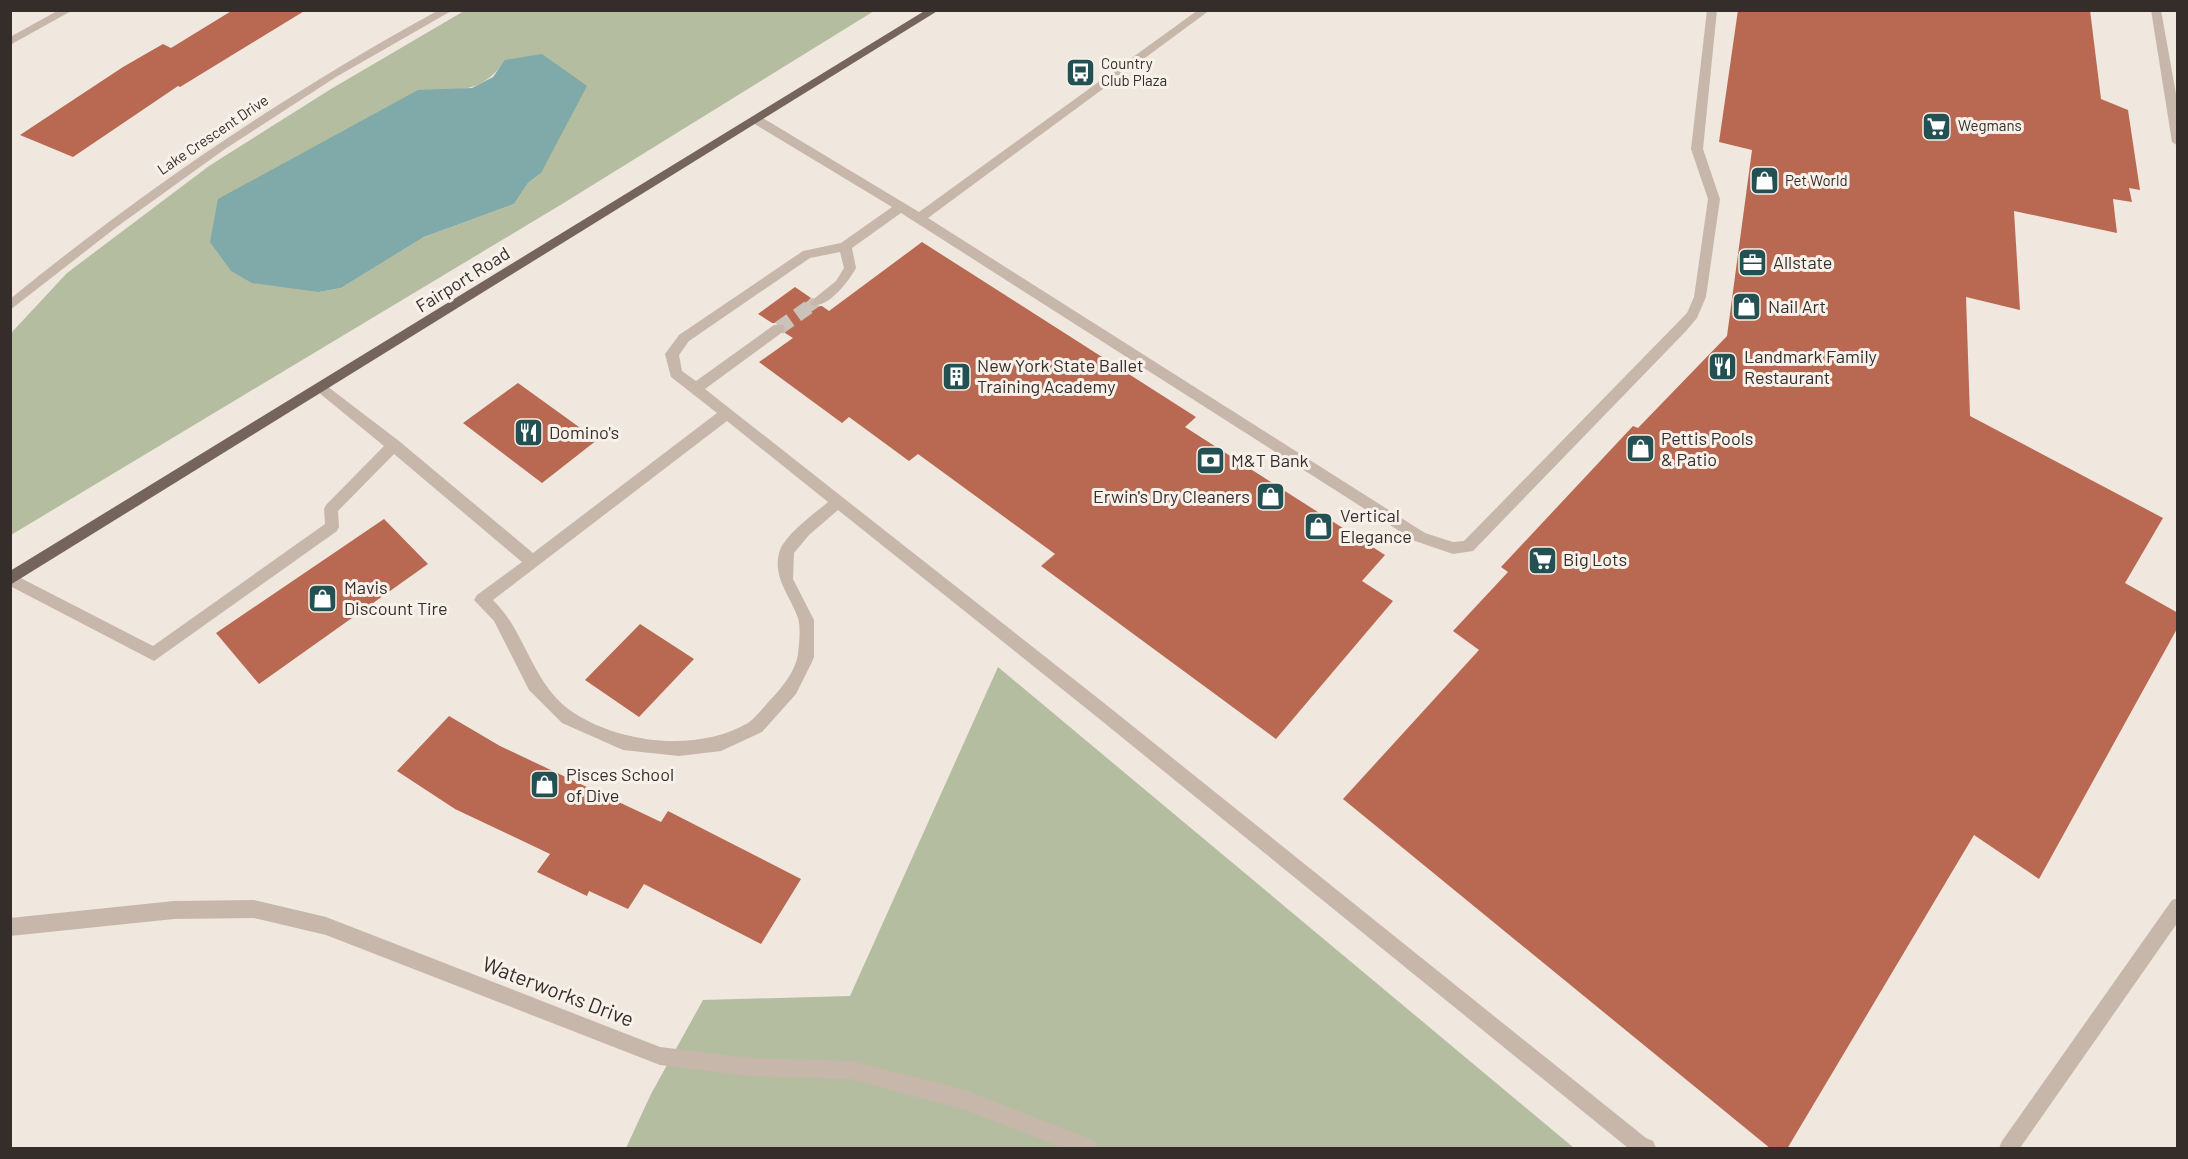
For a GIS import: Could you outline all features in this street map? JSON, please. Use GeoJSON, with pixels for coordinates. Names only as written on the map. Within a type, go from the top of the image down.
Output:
{"type":"FeatureCollection","features":[{"type":"Feature","properties":{"kind":"main road","name":"Fairport Road"},"geometry":{"type":"LineString","coordinates":[[11,579],[934,10]]}},
{"type":"Feature","properties":{"kind":"street"},"geometry":{"type":"LineString","coordinates":[[10,42],[68,10]]}},
{"type":"Feature","properties":{"kind":"street","name":"Lake Crescent Drive"},"geometry":{"type":"LineString","coordinates":[[10,306],[79,249],[217,147],[306,91],[448,10]]}},
{"type":"Feature","properties":{"kind":"street"},"geometry":{"type":"LineString","coordinates":[[919,218],[1205,10]]}},
{"type":"Feature","properties":{"kind":"street"},"geometry":{"type":"LineString","coordinates":[[757,120],[919,218],[1420,537],[1453,548],[1468,547],[1692,315],[1700,297],[1714,199],[1711,183],[1702,167],[1697,149],[1712,10]]}},
{"type":"Feature","properties":{"kind":"street"},"geometry":{"type":"LineString","coordinates":[[2156,10],[2178,142]]}},
{"type":"Feature","properties":{"kind":"street"},"geometry":{"type":"LineString","coordinates":[[901,207],[845,247],[807,254],[684,338],[672,354],[676,373],[1646,1149]]}},
{"type":"Feature","properties":{"kind":"street"},"geometry":{"type":"LineString","coordinates":[[816,302],[840,284],[850,268],[845,247]]}},
{"type":"Feature","properties":{"kind":"street"},"geometry":{"type":"LineString","coordinates":[[696,388],[779,328]]}},
{"type":"Feature","properties":{"kind":"street"},"geometry":{"type":"LineString","coordinates":[[323,388],[533,562]]}},
{"type":"Feature","properties":{"kind":"street"},"geometry":{"type":"LineString","coordinates":[[727,413],[482,600],[499,616],[536,685],[568,718],[623,743],[679,749],[721,744],[756,727],[790,689],[806,657],[806,620],[786,579],[787,551],[804,531],[838,501]]}},
{"type":"Feature","properties":{"kind":"street"},"geometry":{"type":"LineString","coordinates":[[11,579],[154,654],[332,527],[330,509],[394,445]]}},
{"type":"Feature","properties":{"kind":"street"},"geometry":{"type":"LineString","coordinates":[[2009,1149],[2178,906]]}},
{"type":"Feature","properties":{"kind":"street","name":"Waterworks Drive"},"geometry":{"type":"LineString","coordinates":[[10,927],[174,910],[254,909],[326,926],[660,1056],[750,1067],[851,1070],[965,1100],[1088,1149]]}},
{"type":"Feature","properties":{"kind":"green space"},"geometry":{"type":"Polygon","coordinates":[[[464,11],[874,11],[562,204],[11,535],[10,336],[13,331],[67,273],[209,166],[331,89],[464,11]],[[506,60],[487,80],[477,85],[457,90],[418,90],[319,292],[341,288],[424,237],[514,204],[528,183],[541,173],[506,60]]]}},
{"type":"Feature","properties":{"kind":"green space"},"geometry":{"type":"Polygon","coordinates":[[[998,667],[1574,1148],[626,1148],[651,1094],[703,1000],[850,996],[998,667]]]}},
{"type":"Feature","properties":{"kind":"water"},"geometry":{"type":"Polygon","coordinates":[[[542,54],[587,86],[541,173],[528,183],[514,204],[424,237],[341,288],[319,292],[252,283],[231,271],[210,242],[218,199],[418,90],[472,88],[493,77],[505,60],[542,54]]]}},
{"type":"Feature","properties":{"kind":"building"},"geometry":{"type":"Polygon","coordinates":[[[233,10],[306,10],[180,87],[178,86],[73,157],[20,135],[123,67],[163,44],[171,48],[233,10]]]}},
{"type":"Feature","properties":{"kind":"building"},"geometry":{"type":"Polygon","coordinates":[[[1738,10],[2090,10],[2101,99],[2128,110],[2140,190],[2129,188],[2132,202],[2113,199],[2117,233],[2014,211],[2020,310],[1966,297],[1970,416],[2163,518],[2125,583],[2178,613],[2178,627],[2039,879],[1974,835],[1787,1149],[1771,1149],[1343,799],[1479,650],[1453,631],[1508,572],[1501,567],[1633,426],[1638,428],[1727,336],[1752,150],[1719,142],[1738,10]]]}},
{"type":"Feature","properties":{"kind":"building"},"geometry":{"type":"Polygon","coordinates":[[[922,242],[1196,417],[1185,427],[1385,555],[1362,581],[1393,601],[1276,739],[1041,566],[1055,554],[918,454],[909,461],[849,417],[842,423],[759,362],[793,338],[785,333],[785,323],[772,323],[758,314],[795,287],[811,298],[808,301],[810,307],[822,306],[829,311],[922,242]]]}},
{"type":"Feature","properties":{"kind":"building","name":"Domino's"},"geometry":{"type":"Polygon","coordinates":[[[518,383],[597,440],[542,483],[463,423],[518,383]]]}},
{"type":"Feature","properties":{"kind":"building","name":"Mavis Discount Tire"},"geometry":{"type":"Polygon","coordinates":[[[384,519],[428,564],[259,684],[216,633],[384,519]]]}},
{"type":"Feature","properties":{"kind":"building"},"geometry":{"type":"Polygon","coordinates":[[[640,624],[694,659],[639,717],[585,680],[640,624]]]}},
{"type":"Feature","properties":{"kind":"building"},"geometry":{"type":"Polygon","coordinates":[[[449,716],[500,746],[661,822],[668,811],[801,879],[761,944],[644,884],[628,909],[589,891],[587,896],[537,872],[550,854],[455,809],[397,771],[449,716]]]}},
{"type":"Feature","properties":{"kind":"tunnel"},"geometry":{"type":"LineString","coordinates":[[807,308],[816,302]]}},
{"type":"Feature","properties":{"kind":"tunnel"},"geometry":{"type":"LineString","coordinates":[[779,328],[809,307]]}},
{"type":"Feature","properties":{"kind":"place","name":"Country Club Plaza"},"geometry":{"type":"Point","coordinates":[1080,73]}},
{"type":"Feature","properties":{"kind":"place","name":"Wegmans"},"geometry":{"type":"Point","coordinates":[1937,126]}},
{"type":"Feature","properties":{"kind":"place","name":"Pet World"},"geometry":{"type":"Point","coordinates":[1764,181]}},
{"type":"Feature","properties":{"kind":"place","name":"Allstate"},"geometry":{"type":"Point","coordinates":[1752,263]}},
{"type":"Feature","properties":{"kind":"place","name":"Nail Art"},"geometry":{"type":"Point","coordinates":[1747,307]}},
{"type":"Feature","properties":{"kind":"place","name":"Landmark Family Restaurant"},"geometry":{"type":"Point","coordinates":[1723,367]}},
{"type":"Feature","properties":{"kind":"place","name":"New York State Ballet Training Academy"},"geometry":{"type":"Point","coordinates":[956,376]}},
{"type":"Feature","properties":{"kind":"place","name":"Domino's"},"geometry":{"type":"Point","coordinates":[528,433]}},
{"type":"Feature","properties":{"kind":"place","name":"Pettis Pools & Patio"},"geometry":{"type":"Point","coordinates":[1640,449]}},
{"type":"Feature","properties":{"kind":"place","name":"M&T Bank"},"geometry":{"type":"Point","coordinates":[1210,461]}},
{"type":"Feature","properties":{"kind":"place","name":"Erwin's Dry Cleaners"},"geometry":{"type":"Point","coordinates":[1271,497]}},
{"type":"Feature","properties":{"kind":"place","name":"Vertical Elegance"},"geometry":{"type":"Point","coordinates":[1319,526]}},
{"type":"Feature","properties":{"kind":"place","name":"Big Lots"},"geometry":{"type":"Point","coordinates":[1542,560]}},
{"type":"Feature","properties":{"kind":"place","name":"Mavis Discount Tire"},"geometry":{"type":"Point","coordinates":[323,598]}},
{"type":"Feature","properties":{"kind":"place","name":"Pisces School of Dive"},"geometry":{"type":"Point","coordinates":[545,785]}}]}
